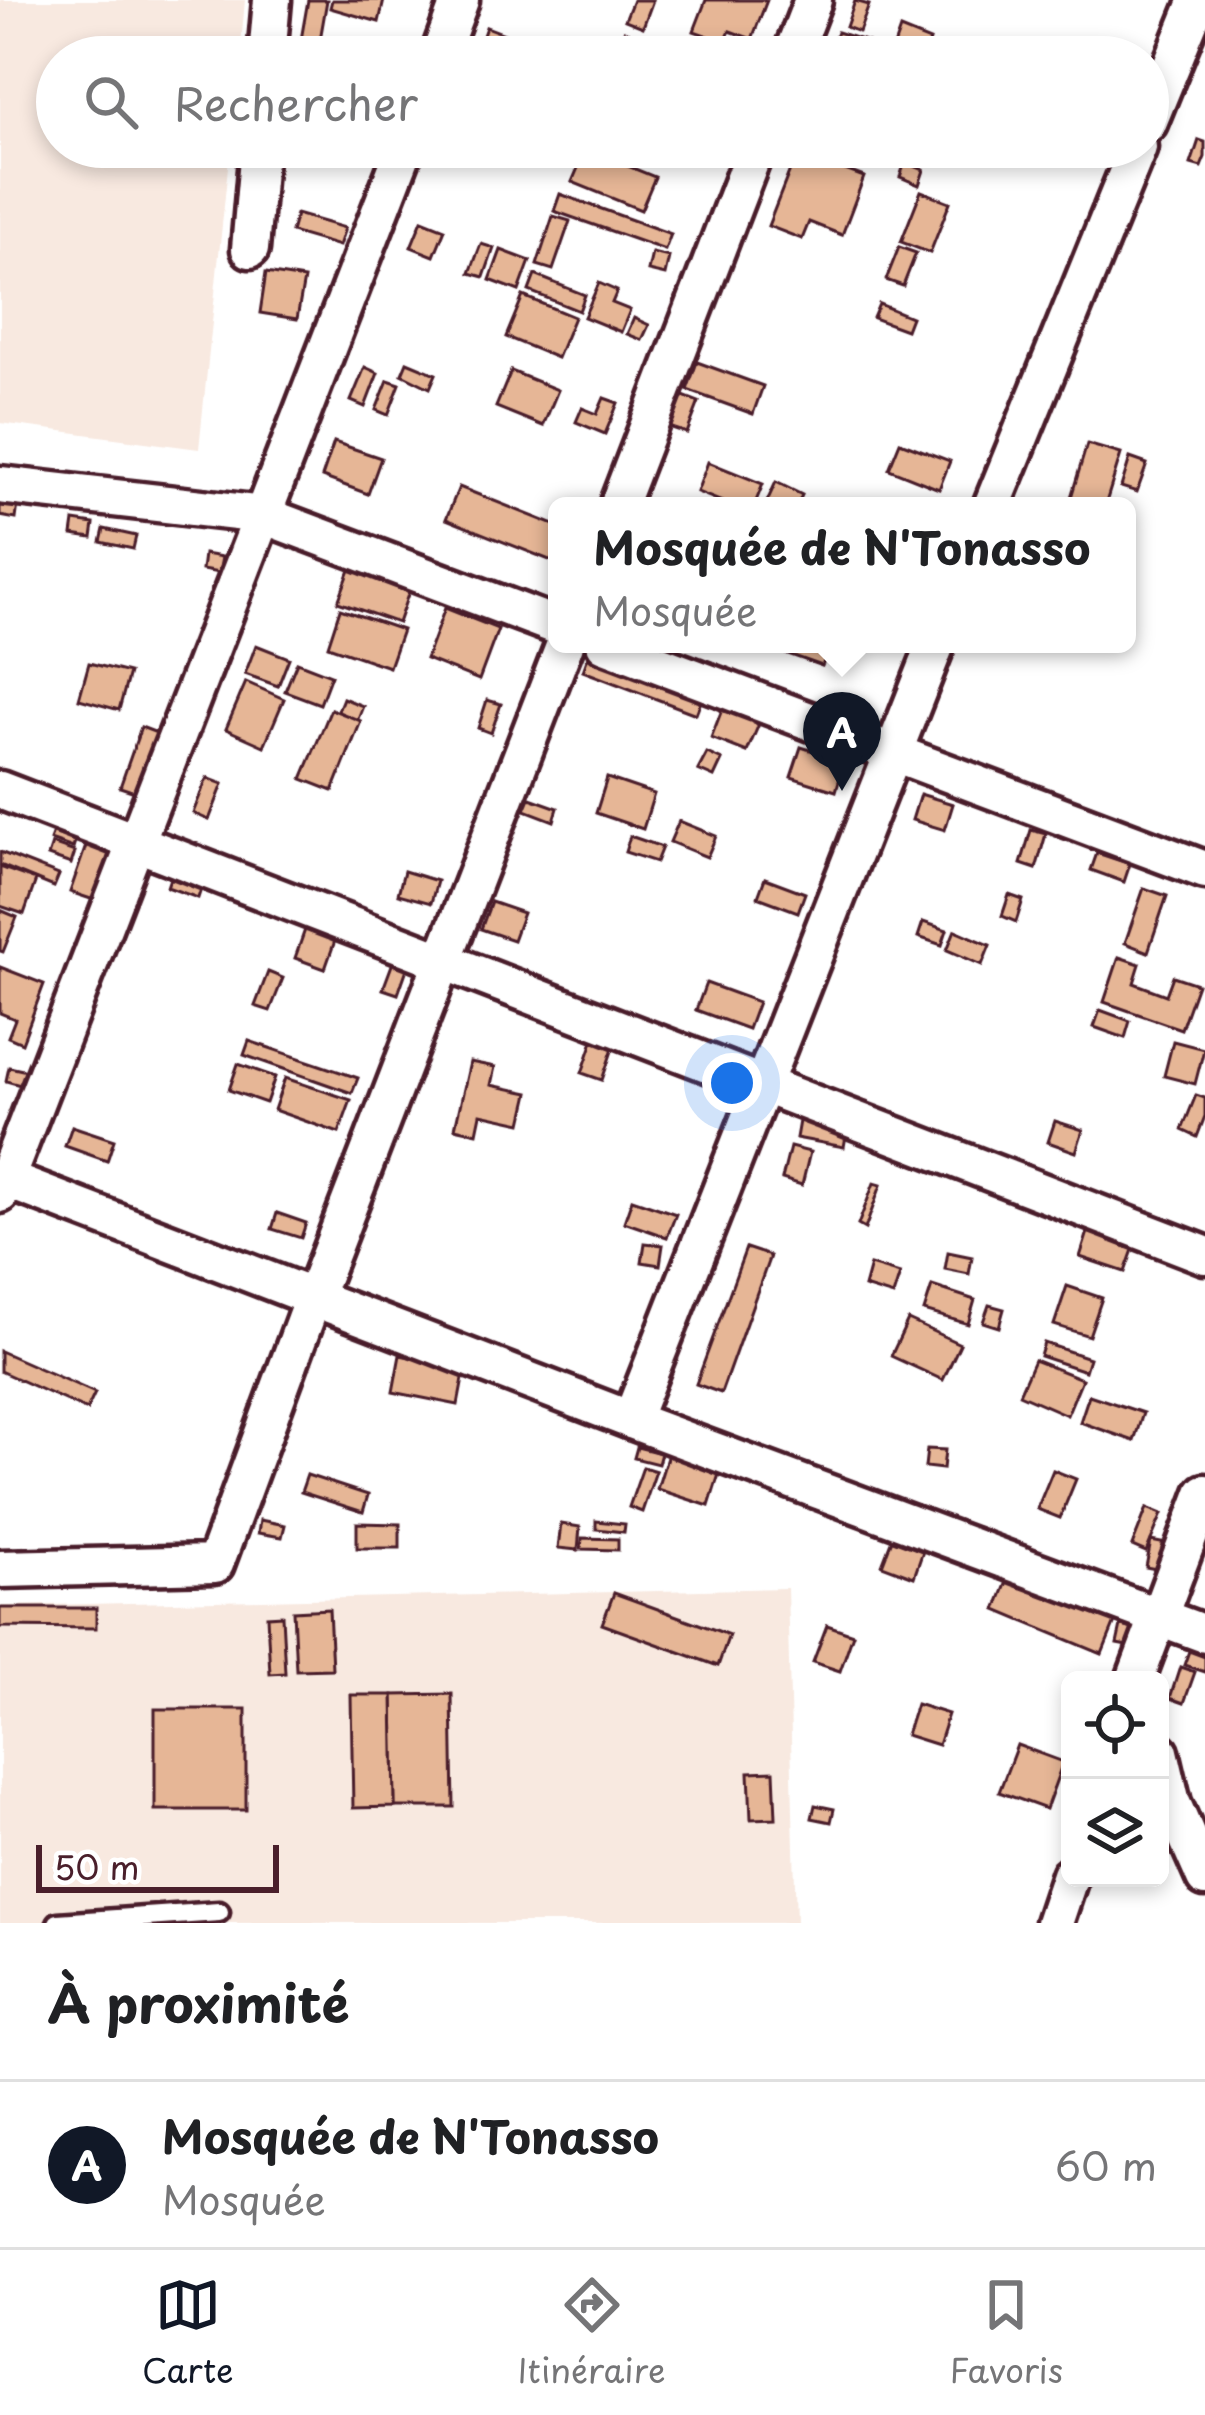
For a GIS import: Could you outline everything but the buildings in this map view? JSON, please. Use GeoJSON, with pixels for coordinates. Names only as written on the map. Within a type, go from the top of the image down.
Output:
{"type":"FeatureCollection","features":[{"type":"Feature","properties":{"kind":"street"},"geometry":{"type":"LineString","coordinates":[[269,36],[272,0]]}},
{"type":"Feature","properties":{"kind":"street"},"geometry":{"type":"LineString","coordinates":[[447,36],[460,0]]}},
{"type":"Feature","properties":{"kind":"street"},"geometry":{"type":"LineString","coordinates":[[799,36],[813,0]]}},
{"type":"Feature","properties":{"kind":"street"},"geometry":{"type":"LineString","coordinates":[[1169,71],[1198,0]]}},
{"type":"Feature","properties":{"kind":"street"},"geometry":{"type":"LineString","coordinates":[[250,248],[257,168]]}},
{"type":"Feature","properties":{"kind":"street"},"geometry":{"type":"LineString","coordinates":[[397,168],[2,1184],[1205,1634]]}},
{"type":"Feature","properties":{"kind":"street"},"geometry":{"type":"LineString","coordinates":[[621,497],[748,168]]}},
{"type":"Feature","properties":{"kind":"street"},"geometry":{"type":"LineString","coordinates":[[996,497],[1129,168]]}},
{"type":"Feature","properties":{"kind":"street"},"geometry":{"type":"LineString","coordinates":[[0,485],[263,515],[548,623]]}},
{"type":"Feature","properties":{"kind":"street"},"geometry":{"type":"LineString","coordinates":[[0,1569],[215,1564],[562,653]]}},
{"type":"Feature","properties":{"kind":"street"},"geometry":{"type":"LineString","coordinates":[[629,653],[1205,870]]}},
{"type":"Feature","properties":{"kind":"street"},"geometry":{"type":"LineString","coordinates":[[631,1420],[932,653]]}},
{"type":"Feature","properties":{"kind":"street"},"geometry":{"type":"LineString","coordinates":[[0,790],[1205,1256]]}},
{"type":"Feature","properties":{"kind":"street"},"geometry":{"type":"LineString","coordinates":[[1138,1671],[1205,1493]]}},
{"type":"Feature","properties":{"kind":"street"},"geometry":{"type":"LineString","coordinates":[[1166,1779],[1205,1878]]}},
{"type":"Feature","properties":{"kind":"street"},"geometry":{"type":"LineString","coordinates":[[1054,1923],[1066,1887]]}},
{"type":"Feature","properties":{"kind":"lane"},"geometry":{"type":"LineString","coordinates":[[58,1923],[219,1912]]}},
{"type":"Feature","properties":{"kind":"shaded area"},"geometry":{"type":"Polygon","coordinates":[[[0,0],[245,0],[242,36],[36,36],[36,168],[228,168],[199,449],[0,423],[0,0]]]}},
{"type":"Feature","properties":{"kind":"shaded area"},"geometry":{"type":"Polygon","coordinates":[[[787,1588],[796,1923],[0,1923],[0,1606],[787,1588]]]}},
{"type":"Feature","properties":{"kind":"place","name":"Mosquée de N'Tonasso"},"geometry":{"type":"Point","coordinates":[842,791]}}]}
